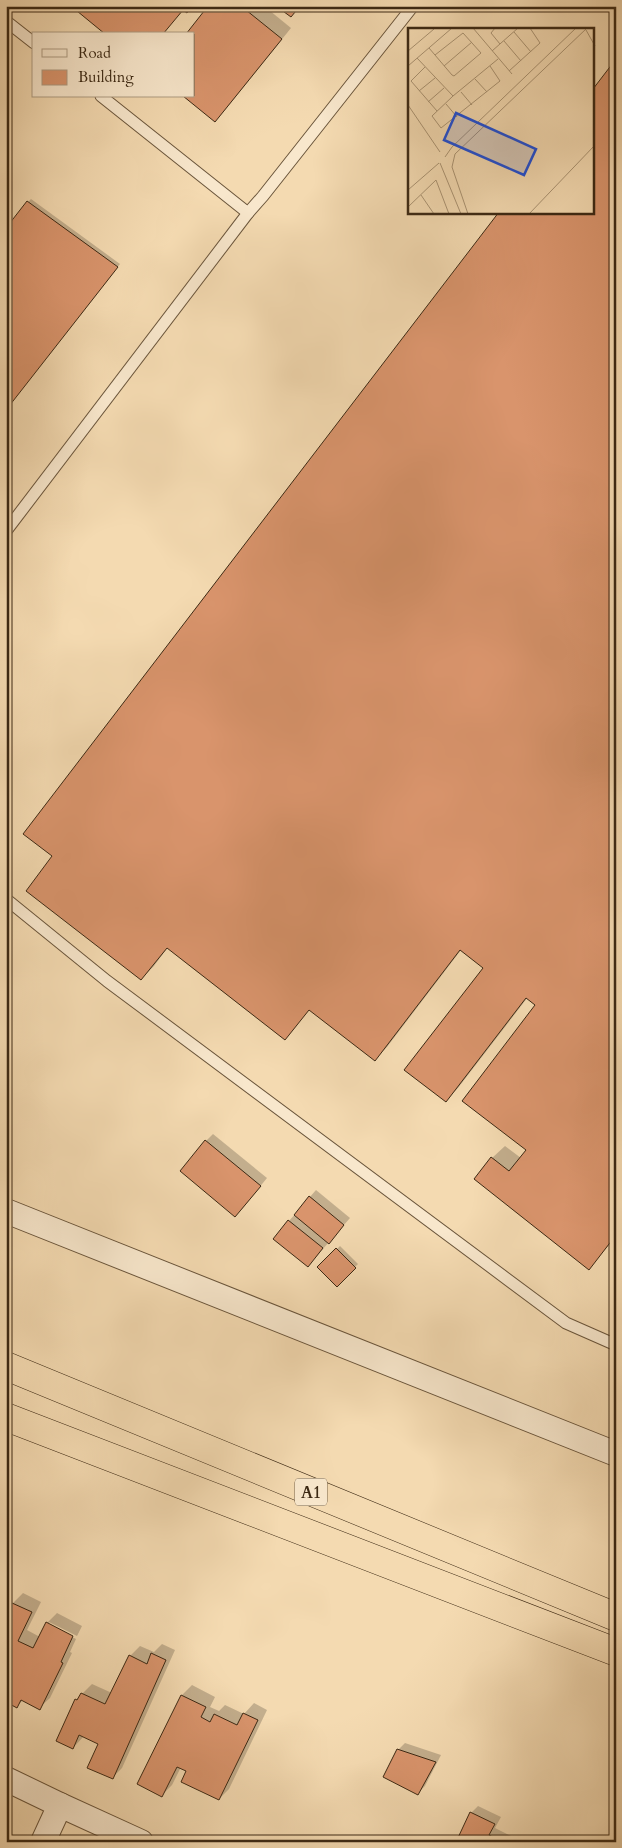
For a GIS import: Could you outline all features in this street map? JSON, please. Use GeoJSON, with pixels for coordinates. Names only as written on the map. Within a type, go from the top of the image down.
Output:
{"type":"FeatureCollection","features":[{"type":"Feature","properties":{"kind":"highway","name":"A1"},"geometry":{"type":"LineString","coordinates":[[6,1366],[616,1617]]}},
{"type":"Feature","properties":{"kind":"highway","name":"A1"},"geometry":{"type":"LineString","coordinates":[[6,1417],[616,1652]]}},
{"type":"Feature","properties":{"kind":"street"},"geometry":{"type":"LineString","coordinates":[[6,1211],[616,1454]]}},
{"type":"Feature","properties":{"kind":"street"},"geometry":{"type":"LineString","coordinates":[[6,1778],[141,1842]]}},
{"type":"Feature","properties":{"kind":"street"},"geometry":{"type":"LineString","coordinates":[[42,1842],[60,1805]]}},
{"type":"Feature","properties":{"kind":"lane"},"geometry":{"type":"LineString","coordinates":[[6,531],[248,213],[264,196],[413,6]]}},
{"type":"Feature","properties":{"kind":"lane"},"geometry":{"type":"LineString","coordinates":[[6,21],[32,41]]}},
{"type":"Feature","properties":{"kind":"lane"},"geometry":{"type":"LineString","coordinates":[[104,98],[248,213]]}},
{"type":"Feature","properties":{"kind":"lane"},"geometry":{"type":"LineString","coordinates":[[6,899],[115,987],[566,1323],[616,1345]]}},
{"type":"Feature","properties":{"kind":"building"},"geometry":{"type":"Polygon","coordinates":[[[80,6],[192,6],[187,13],[183,10],[165,32],[103,32],[77,11],[80,6]]]}},
{"type":"Feature","properties":{"kind":"building"},"geometry":{"type":"Polygon","coordinates":[[[208,6],[241,6],[282,39],[215,122],[185,98],[195,98],[195,32],[188,32],[208,6]]]}},
{"type":"Feature","properties":{"kind":"building"},"geometry":{"type":"Polygon","coordinates":[[[276,6],[300,6],[291,17],[276,6]]]}},
{"type":"Feature","properties":{"kind":"building"},"geometry":{"type":"Polygon","coordinates":[[[616,59],[616,1235],[589,1270],[474,1179],[491,1157],[509,1171],[526,1150],[462,1101],[535,1005],[526,998],[446,1102],[404,1070],[483,968],[460,950],[375,1061],[309,1010],[285,1040],[167,948],[141,980],[26,891],[52,856],[23,834],[497,214],[594,214],[594,88],[616,59]]]}},
{"type":"Feature","properties":{"kind":"building"},"geometry":{"type":"Polygon","coordinates":[[[27,201],[118,267],[6,410],[6,228],[27,201]]]}},
{"type":"Feature","properties":{"kind":"building"},"geometry":{"type":"Polygon","coordinates":[[[205,1140],[261,1186],[235,1217],[180,1171],[205,1140]]]}},
{"type":"Feature","properties":{"kind":"building"},"geometry":{"type":"Polygon","coordinates":[[[309,1196],[344,1225],[329,1244],[294,1215],[309,1196]]]}},
{"type":"Feature","properties":{"kind":"building"},"geometry":{"type":"Polygon","coordinates":[[[288,1220],[323,1248],[308,1267],[273,1239],[288,1220]]]}},
{"type":"Feature","properties":{"kind":"building"},"geometry":{"type":"Polygon","coordinates":[[[336,1248],[356,1268],[337,1287],[317,1267],[336,1248]]]}},
{"type":"Feature","properties":{"kind":"building"},"geometry":{"type":"Polygon","coordinates":[[[12,1603],[32,1612],[18,1641],[33,1648],[46,1622],[73,1636],[61,1662],[63,1663],[40,1710],[21,1700],[17,1708],[6,1702],[9,1694],[6,1693],[6,1614],[12,1603]]]}},
{"type":"Feature","properties":{"kind":"building"},"geometry":{"type":"Polygon","coordinates":[[[151,1653],[166,1660],[113,1779],[87,1768],[98,1744],[79,1735],[73,1749],[56,1741],[75,1699],[77,1700],[81,1693],[105,1704],[129,1655],[147,1664],[151,1653]]]}},
{"type":"Feature","properties":{"kind":"building"},"geometry":{"type":"Polygon","coordinates":[[[181,1695],[206,1707],[201,1717],[210,1722],[214,1714],[237,1725],[243,1713],[258,1720],[219,1800],[181,1782],[186,1771],[177,1767],[162,1797],[137,1784],[181,1695]]]}},
{"type":"Feature","properties":{"kind":"building"},"geometry":{"type":"Polygon","coordinates":[[[397,1749],[436,1762],[418,1795],[383,1777],[397,1749]]]}},
{"type":"Feature","properties":{"kind":"building"},"geometry":{"type":"Polygon","coordinates":[[[470,1812],[495,1824],[489,1835],[502,1842],[456,1842],[470,1812]]]}}]}
